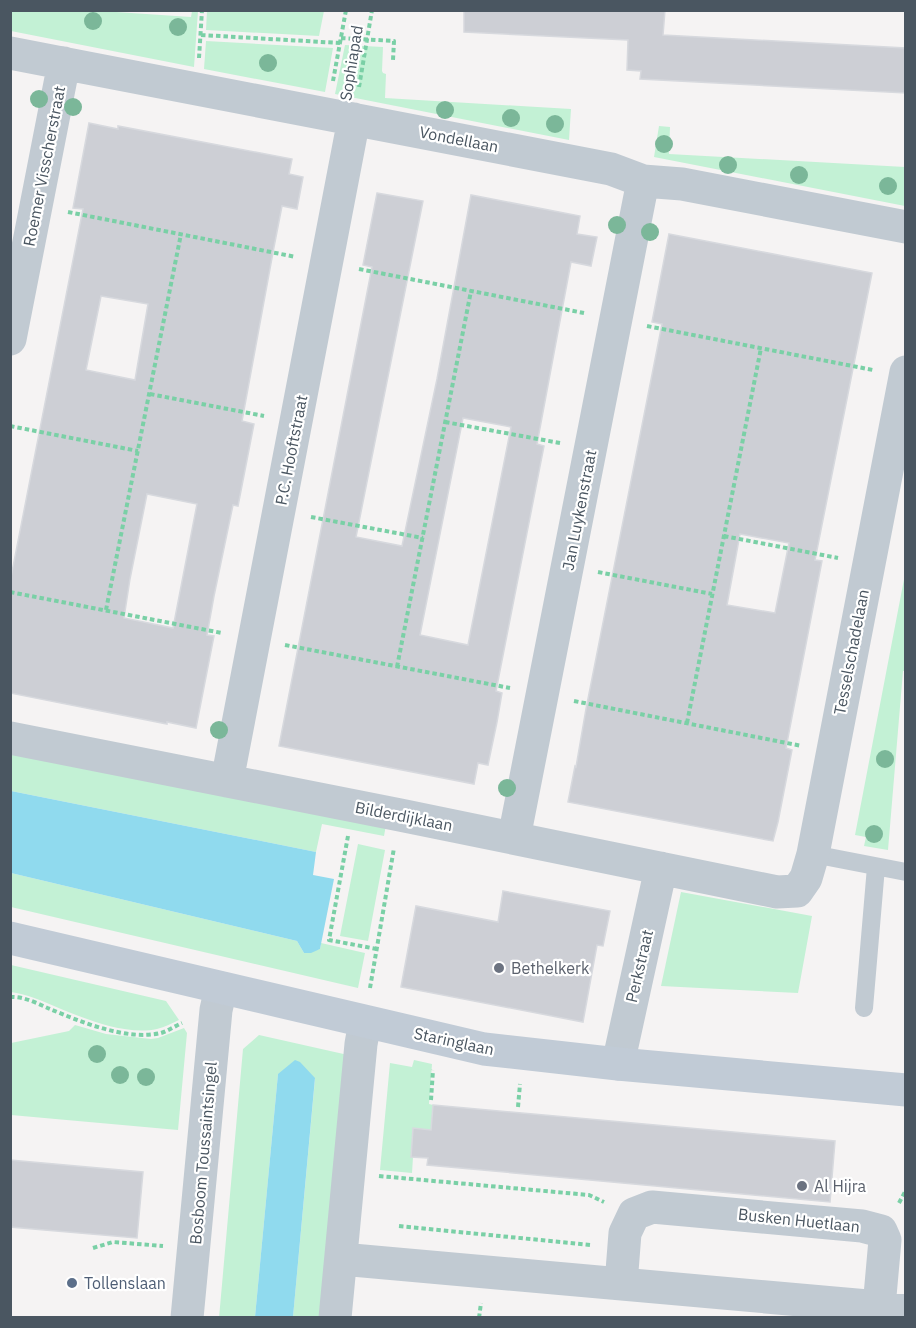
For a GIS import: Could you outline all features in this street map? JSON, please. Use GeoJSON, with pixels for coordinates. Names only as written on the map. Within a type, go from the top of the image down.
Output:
{"type":"FeatureCollection","features":[{"type":"Feature","properties":{"kind":"street","name":"Vondellaan"},"geometry":{"type":"LineString","coordinates":[[10,53],[611,169],[643,181],[682,184],[906,227]]}},
{"type":"Feature","properties":{"kind":"street","name":"Roemer Visscherstraat"},"geometry":{"type":"LineString","coordinates":[[10,339],[64,63]]}},
{"type":"Feature","properties":{"kind":"street","name":"P.C. Hooftstraat"},"geometry":{"type":"LineString","coordinates":[[227,781],[327,263],[340,117]]}},
{"type":"Feature","properties":{"kind":"street","name":"Jan Luykenstraat"},"geometry":{"type":"LineString","coordinates":[[514,838],[643,181]]}},
{"type":"Feature","properties":{"kind":"street","name":"Tesselschadelaan"},"geometry":{"type":"LineString","coordinates":[[797,891],[806,878],[813,855],[868,564],[898,452],[893,372]]}},
{"type":"Feature","properties":{"kind":"street","name":"Bilderdijklaan"},"geometry":{"type":"LineString","coordinates":[[10,738],[777,892],[797,891]]}},
{"type":"Feature","properties":{"kind":"street","name":"Perkstraat"},"geometry":{"type":"LineString","coordinates":[[618,1064],[661,868]]}},
{"type":"Feature","properties":{"kind":"street","name":"Staringlaan"},"geometry":{"type":"LineString","coordinates":[[10,938],[219,999],[365,1022],[484,1049],[618,1064],[906,1090]]}},
{"type":"Feature","properties":{"kind":"street","name":"Bosboom Toussaintsingel"},"geometry":{"type":"LineString","coordinates":[[187,1317],[219,999]]}},
{"type":"Feature","properties":{"kind":"street"},"geometry":{"type":"LineString","coordinates":[[335,1317],[365,1022]]}},
{"type":"Feature","properties":{"kind":"street","name":"Busken Huetlaan"},"geometry":{"type":"LineString","coordinates":[[341,1259],[892,1309],[885,1240],[881,1231],[862,1226],[652,1207],[634,1214]]}},
{"type":"Feature","properties":{"kind":"street"},"geometry":{"type":"LineString","coordinates":[[621,1284],[625,1233],[634,1214]]}},
{"type":"Feature","properties":{"kind":"lane"},"geometry":{"type":"LineString","coordinates":[[813,855],[906,872]]}},
{"type":"Feature","properties":{"kind":"lane"},"geometry":{"type":"LineString","coordinates":[[864,1008],[876,867]]}},
{"type":"Feature","properties":{"kind":"path"},"geometry":{"type":"LineString","coordinates":[[197,89],[202,10]]}},
{"type":"Feature","properties":{"kind":"path","name":"Sophiapad"},"geometry":{"type":"LineString","coordinates":[[340,117],[341,40],[346,10]]}},
{"type":"Feature","properties":{"kind":"path","name":"Sophiapad"},"geometry":{"type":"LineString","coordinates":[[340,117],[368,39],[372,10]]}},
{"type":"Feature","properties":{"kind":"path"},"geometry":{"type":"LineString","coordinates":[[201,35],[394,41],[393,60]]}},
{"type":"Feature","properties":{"kind":"path"},"geometry":{"type":"LineString","coordinates":[[36,205],[616,320],[893,372]]}},
{"type":"Feature","properties":{"kind":"path"},"geometry":{"type":"LineString","coordinates":[[106,610],[182,234]]}},
{"type":"Feature","properties":{"kind":"path"},"geometry":{"type":"LineString","coordinates":[[397,667],[471,291]]}},
{"type":"Feature","properties":{"kind":"path"},"geometry":{"type":"LineString","coordinates":[[687,723],[761,348]]}},
{"type":"Feature","properties":{"kind":"path"},"geometry":{"type":"LineString","coordinates":[[150,394],[296,422]]}},
{"type":"Feature","properties":{"kind":"path"},"geometry":{"type":"LineString","coordinates":[[445,422],[591,448]]}},
{"type":"Feature","properties":{"kind":"path"},"geometry":{"type":"LineString","coordinates":[[10,426],[138,451]]}},
{"type":"Feature","properties":{"kind":"path"},"geometry":{"type":"LineString","coordinates":[[279,510],[423,538]]}},
{"type":"Feature","properties":{"kind":"path"},"geometry":{"type":"LineString","coordinates":[[724,536],[868,564]]}},
{"type":"Feature","properties":{"kind":"path"},"geometry":{"type":"LineString","coordinates":[[567,567],[712,594]]}},
{"type":"Feature","properties":{"kind":"path"},"geometry":{"type":"LineString","coordinates":[[10,592],[832,752]]}},
{"type":"Feature","properties":{"kind":"path"},"geometry":{"type":"LineString","coordinates":[[370,990],[400,815]]}},
{"type":"Feature","properties":{"kind":"path"},"geometry":{"type":"LineString","coordinates":[[348,835],[329,940],[377,949]]}},
{"type":"Feature","properties":{"kind":"path"},"geometry":{"type":"LineString","coordinates":[[10,997],[15,996],[115,1032],[150,1035],[164,1032],[186,1021],[219,999]]}},
{"type":"Feature","properties":{"kind":"path"},"geometry":{"type":"LineString","coordinates":[[431,1100],[433,1060]]}},
{"type":"Feature","properties":{"kind":"path"},"geometry":{"type":"LineString","coordinates":[[518,1107],[520,1074]]}},
{"type":"Feature","properties":{"kind":"path"},"geometry":{"type":"LineString","coordinates":[[349,1173],[589,1195],[634,1214]]}},
{"type":"Feature","properties":{"kind":"path"},"geometry":{"type":"LineString","coordinates":[[399,1226],[624,1248]]}},
{"type":"Feature","properties":{"kind":"path"},"geometry":{"type":"LineString","coordinates":[[93,1248],[113,1242],[193,1248]]}},
{"type":"Feature","properties":{"kind":"green space"},"geometry":{"type":"Polygon","coordinates":[[[207,10],[324,11],[319,36],[206,30],[207,10]]]}},
{"type":"Feature","properties":{"kind":"green space"},"geometry":{"type":"Polygon","coordinates":[[[10,11],[101,11],[191,17],[192,11],[198,11],[194,67],[11,31],[10,11]]]}},
{"type":"Feature","properties":{"kind":"green space"},"geometry":{"type":"Polygon","coordinates":[[[206,41],[333,48],[325,92],[204,69],[206,41]]]}},
{"type":"Feature","properties":{"kind":"green space"},"geometry":{"type":"Polygon","coordinates":[[[345,45],[383,47],[382,71],[386,74],[385,98],[571,109],[569,140],[335,94],[345,45]]]}},
{"type":"Feature","properties":{"kind":"green space"},"geometry":{"type":"Polygon","coordinates":[[[659,126],[670,127],[669,154],[905,167],[905,206],[654,157],[659,126]]]}},
{"type":"Feature","properties":{"kind":"green space"},"geometry":{"type":"Polygon","coordinates":[[[905,574],[906,656],[888,850],[864,846],[866,837],[855,835],[905,574]]]}},
{"type":"Feature","properties":{"kind":"green space"},"geometry":{"type":"Polygon","coordinates":[[[10,753],[386,825],[384,836],[322,824],[316,852],[11,791],[10,753]]]}},
{"type":"Feature","properties":{"kind":"green space"},"geometry":{"type":"Polygon","coordinates":[[[358,844],[385,850],[368,941],[340,936],[358,844]]]}},
{"type":"Feature","properties":{"kind":"green space"},"geometry":{"type":"Polygon","coordinates":[[[11,873],[297,941],[304,953],[320,949],[321,943],[365,953],[358,988],[11,907],[11,873]]]}},
{"type":"Feature","properties":{"kind":"green space"},"geometry":{"type":"Polygon","coordinates":[[[681,892],[812,916],[798,993],[661,986],[681,892]]]}},
{"type":"Feature","properties":{"kind":"green space"},"geometry":{"type":"Polygon","coordinates":[[[11,965],[166,1001],[179,1020],[145,1031],[118,1028],[91,1020],[33,997],[11,992],[11,965]]]}},
{"type":"Feature","properties":{"kind":"green space"},"geometry":{"type":"Polygon","coordinates":[[[75,1025],[106,1034],[151,1039],[184,1028],[187,1033],[178,1130],[11,1115],[11,1043],[69,1031],[75,1025]]]}},
{"type":"Feature","properties":{"kind":"green space"},"geometry":{"type":"Polygon","coordinates":[[[259,1035],[348,1055],[324,1317],[293,1317],[315,1079],[278,1074],[255,1317],[219,1318],[243,1049],[259,1035]]]}},
{"type":"Feature","properties":{"kind":"green space"},"geometry":{"type":"Polygon","coordinates":[[[414,1060],[432,1064],[429,1104],[433,1105],[431,1130],[413,1129],[412,1173],[380,1170],[390,1063],[412,1067],[414,1060]]]}},
{"type":"Feature","properties":{"kind":"water"},"geometry":{"type":"Polygon","coordinates":[[[11,791],[316,852],[313,875],[334,879],[320,949],[304,953],[297,941],[11,873],[11,791]]]}},
{"type":"Feature","properties":{"kind":"water"},"geometry":{"type":"Polygon","coordinates":[[[295,1060],[300,1062],[315,1078],[293,1317],[255,1317],[278,1074],[295,1060]]]}},
{"type":"Feature","properties":{"kind":"building"},"geometry":{"type":"Polygon","coordinates":[[[464,10],[665,10],[663,35],[906,48],[906,93],[640,79],[641,71],[627,70],[628,40],[464,32],[464,10]]]}},
{"type":"Feature","properties":{"kind":"building"},"geometry":{"type":"Polygon","coordinates":[[[89,123],[118,129],[118,126],[292,159],[289,174],[303,177],[297,209],[282,206],[274,247],[242,421],[254,424],[238,506],[233,505],[214,596],[207,635],[214,636],[196,728],[10,693],[10,582],[83,209],[73,208],[89,123]],[[101,296],[86,370],[135,380],[148,304],[101,296]],[[147,494],[124,618],[173,628],[197,504],[147,494]]]}},
{"type":"Feature","properties":{"kind":"building"},"geometry":{"type":"Polygon","coordinates":[[[377,193],[423,201],[356,537],[402,546],[437,379],[471,195],[580,216],[577,234],[597,237],[591,266],[571,262],[537,444],[544,446],[496,691],[502,693],[497,722],[488,765],[478,763],[474,784],[279,746],[372,267],[363,265],[377,193]],[[463,418],[420,635],[468,645],[511,427],[463,418]]]}},
{"type":"Feature","properties":{"kind":"building"},"geometry":{"type":"Polygon","coordinates":[[[669,234],[872,273],[815,560],[822,561],[786,748],[792,750],[773,841],[568,802],[662,324],[652,322],[669,234]],[[740,534],[727,605],[775,613],[789,543],[740,534]]]}},
{"type":"Feature","properties":{"kind":"building","name":"Bethelkerk"},"geometry":{"type":"Polygon","coordinates":[[[503,891],[610,911],[603,946],[597,945],[583,1022],[401,987],[416,906],[498,922],[503,891]]]}},
{"type":"Feature","properties":{"kind":"building"},"geometry":{"type":"Polygon","coordinates":[[[433,1105],[835,1141],[830,1202],[427,1165],[428,1158],[411,1157],[413,1128],[431,1130],[433,1105]]]}},
{"type":"Feature","properties":{"kind":"building"},"geometry":{"type":"Polygon","coordinates":[[[10,1160],[143,1172],[137,1238],[10,1227],[10,1160]]]}},
{"type":"Feature","properties":{"kind":"place","name":"Bethelkerk"},"geometry":{"type":"Point","coordinates":[499,968]}},
{"type":"Feature","properties":{"kind":"place","name":"Al Hijra"},"geometry":{"type":"Point","coordinates":[802,1186]}},
{"type":"Feature","properties":{"kind":"place","name":"Tollenslaan"},"geometry":{"type":"Point","coordinates":[72,1283]}}]}
